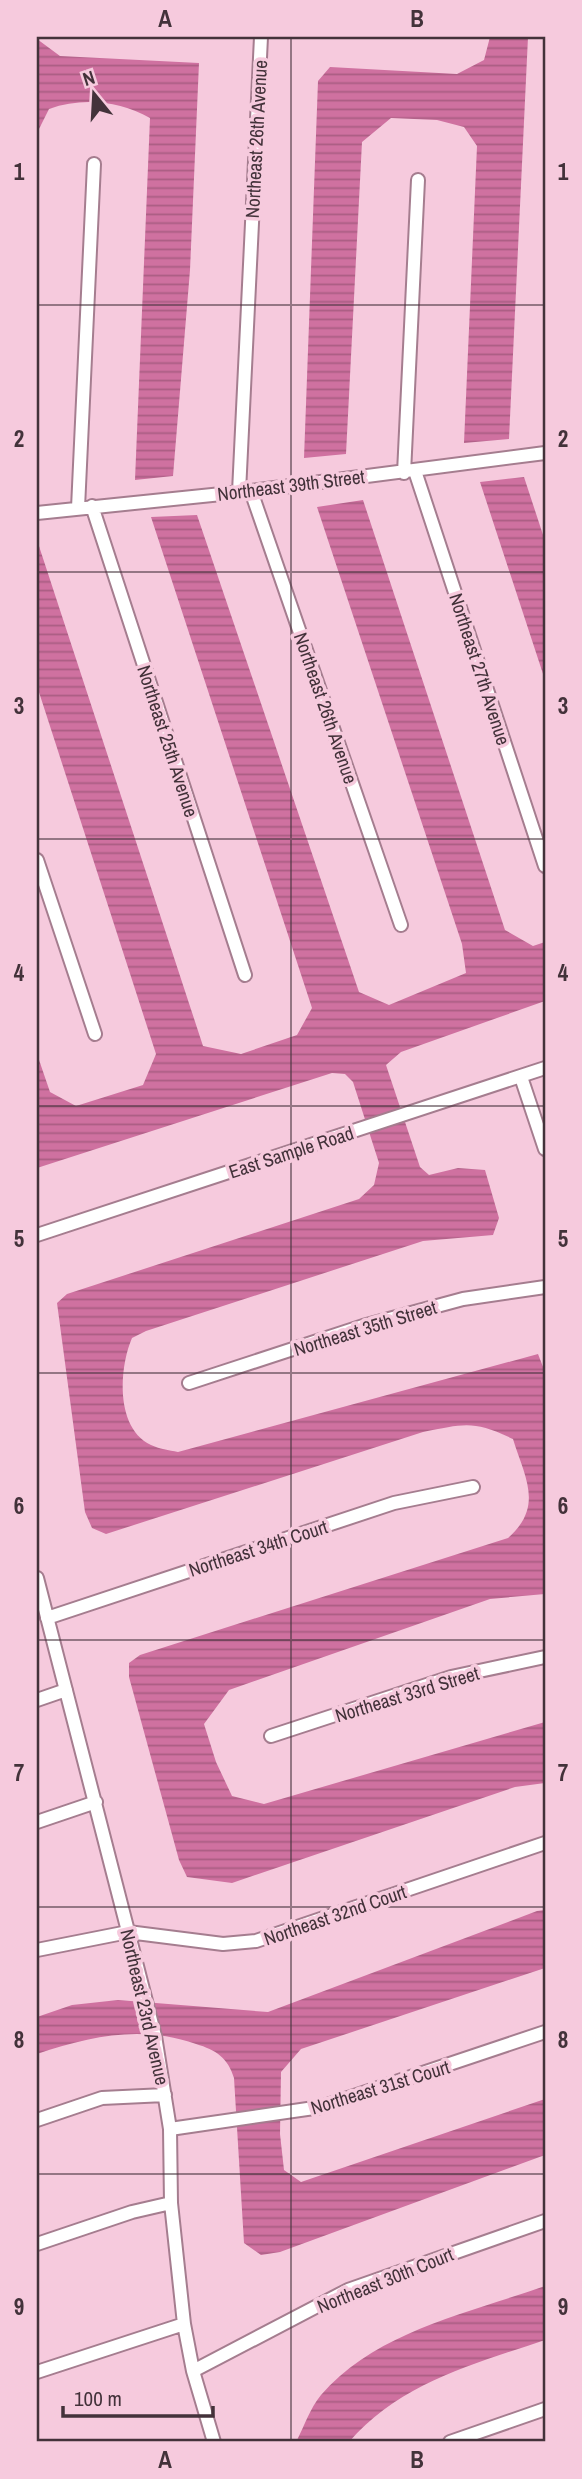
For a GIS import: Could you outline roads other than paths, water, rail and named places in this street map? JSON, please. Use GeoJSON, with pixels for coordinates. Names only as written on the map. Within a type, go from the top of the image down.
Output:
{"type":"FeatureCollection","features":[{"type":"Feature","properties":{"kind":"street","name":"Northeast 26th Avenue"},"geometry":{"type":"LineString","coordinates":[[261,37],[245,491],[401,925]]}},
{"type":"Feature","properties":{"kind":"street"},"geometry":{"type":"LineString","coordinates":[[78,508],[94,164]]}},
{"type":"Feature","properties":{"kind":"street","name":"Northeast 27th Avenue"},"geometry":{"type":"LineString","coordinates":[[418,180],[409,472],[545,866]]}},
{"type":"Feature","properties":{"kind":"street","name":"Northeast 39th Street"},"geometry":{"type":"LineString","coordinates":[[37,513],[302,485],[545,453]]}},
{"type":"Feature","properties":{"kind":"street","name":"Northeast 25th Avenue"},"geometry":{"type":"LineString","coordinates":[[92,506],[246,975]]}},
{"type":"Feature","properties":{"kind":"street"},"geometry":{"type":"LineString","coordinates":[[37,860],[95,1034]]}},
{"type":"Feature","properties":{"kind":"street","name":"East Sample Road"},"geometry":{"type":"LineString","coordinates":[[37,1235],[545,1068]]}},
{"type":"Feature","properties":{"kind":"street"},"geometry":{"type":"LineString","coordinates":[[521,1077],[545,1149]]}},
{"type":"Feature","properties":{"kind":"street","name":"Northeast 35th Street"},"geometry":{"type":"LineString","coordinates":[[189,1383],[363,1326],[463,1299],[545,1287]]}},
{"type":"Feature","properties":{"kind":"street","name":"Northeast 34th Court"},"geometry":{"type":"LineString","coordinates":[[47,1618],[394,1503],[473,1488]]}},
{"type":"Feature","properties":{"kind":"street","name":"Northeast 23rd Avenue"},"geometry":{"type":"LineString","coordinates":[[37,1578],[155,2036],[170,2129],[171,2203],[184,2324],[211,2441]]}},
{"type":"Feature","properties":{"kind":"street","name":"Northeast 33rd Street"},"geometry":{"type":"LineString","coordinates":[[271,1736],[451,1677],[545,1657]]}},
{"type":"Feature","properties":{"kind":"street"},"geometry":{"type":"LineString","coordinates":[[37,1700],[66,1690]]}},
{"type":"Feature","properties":{"kind":"street"},"geometry":{"type":"LineString","coordinates":[[37,1822],[96,1802]]}},
{"type":"Feature","properties":{"kind":"street","name":"Northeast 32nd Court"},"geometry":{"type":"LineString","coordinates":[[37,1950],[128,1932],[223,1944],[256,1941],[545,1843]]}},
{"type":"Feature","properties":{"kind":"street","name":"Northeast 31st Court"},"geometry":{"type":"LineString","coordinates":[[170,2129],[286,2114],[354,2098],[545,2032]]}},
{"type":"Feature","properties":{"kind":"street"},"geometry":{"type":"LineString","coordinates":[[37,2120],[102,2098],[165,2095]]}},
{"type":"Feature","properties":{"kind":"street"},"geometry":{"type":"LineString","coordinates":[[37,2244],[132,2211],[171,2203]]}},
{"type":"Feature","properties":{"kind":"street","name":"Northeast 30th Court"},"geometry":{"type":"LineString","coordinates":[[193,2371],[348,2290],[545,2221]]}},
{"type":"Feature","properties":{"kind":"street"},"geometry":{"type":"LineString","coordinates":[[37,2372],[184,2324]]}},
{"type":"Feature","properties":{"kind":"street"},"geometry":{"type":"LineString","coordinates":[[450,2442],[545,2409]]}}]}
